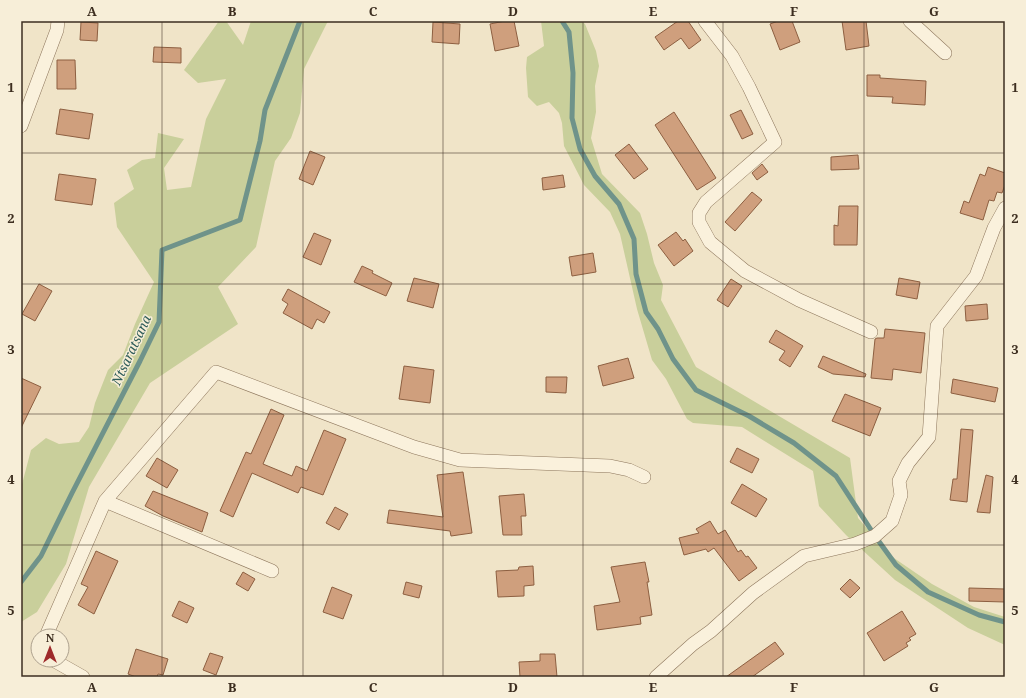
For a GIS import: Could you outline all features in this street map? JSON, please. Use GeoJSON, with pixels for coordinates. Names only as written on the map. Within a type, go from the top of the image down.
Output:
{"type":"FeatureCollection","features":[{"type":"Feature","properties":{"kind":"street"},"geometry":{"type":"LineString","coordinates":[[21,126],[57,30],[58,21]]}},
{"type":"Feature","properties":{"kind":"street"},"geometry":{"type":"LineString","coordinates":[[705,21],[732,56],[750,87],[775,142],[706,202],[699,213],[699,222],[710,242],[745,271],[799,300],[871,332]]}},
{"type":"Feature","properties":{"kind":"street"},"geometry":{"type":"LineString","coordinates":[[910,21],[945,53]]}},
{"type":"Feature","properties":{"kind":"street"},"geometry":{"type":"LineString","coordinates":[[656,677],[752,594],[804,556],[855,544],[874,536],[892,520],[901,495],[899,481],[908,463],[929,437],[937,326],[976,276],[994,228],[1005,208]]}},
{"type":"Feature","properties":{"kind":"street"},"geometry":{"type":"LineString","coordinates":[[49,628],[105,501],[216,372],[414,447],[460,460],[610,466],[629,470],[644,477]]}},
{"type":"Feature","properties":{"kind":"street"},"geometry":{"type":"LineString","coordinates":[[105,501],[272,571]]}},
{"type":"Feature","properties":{"kind":"street"},"geometry":{"type":"LineString","coordinates":[[67,668],[83,677]]}},
{"type":"Feature","properties":{"kind":"green space"},"geometry":{"type":"Polygon","coordinates":[[[219,21],[226,21],[243,45],[251,21],[328,21],[304,69],[300,113],[291,138],[275,161],[256,247],[218,287],[238,324],[150,383],[89,487],[66,564],[37,612],[21,622],[21,488],[31,450],[46,438],[59,444],[79,442],[89,427],[95,403],[108,370],[123,355],[154,282],[117,227],[114,203],[134,189],[127,170],[142,160],[155,158],[158,133],[184,139],[164,168],[167,190],[191,187],[206,119],[226,79],[198,83],[184,70],[219,21]]]}},
{"type":"Feature","properties":{"kind":"green space"},"geometry":{"type":"Polygon","coordinates":[[[541,21],[581,21],[585,24],[596,51],[599,66],[595,86],[596,112],[591,138],[602,174],[640,213],[654,263],[663,285],[661,300],[696,367],[850,458],[858,518],[891,556],[932,584],[974,607],[1005,617],[1005,645],[968,628],[895,580],[846,535],[819,506],[813,471],[742,427],[693,423],[687,419],[666,379],[652,360],[637,309],[620,234],[610,212],[584,185],[564,146],[562,123],[559,113],[549,102],[537,106],[528,97],[526,68],[527,57],[544,46],[541,21]]]}},
{"type":"Feature","properties":{"kind":"building"},"geometry":{"type":"Polygon","coordinates":[[[514,21],[519,46],[495,51],[490,24],[514,21]]]}},
{"type":"Feature","properties":{"kind":"building"},"geometry":{"type":"Polygon","coordinates":[[[678,21],[688,21],[701,40],[689,49],[681,38],[664,50],[655,37],[678,21]]]}},
{"type":"Feature","properties":{"kind":"building"},"geometry":{"type":"Polygon","coordinates":[[[778,21],[792,21],[800,42],[780,50],[770,24],[778,21]]]}},
{"type":"Feature","properties":{"kind":"building"},"geometry":{"type":"Polygon","coordinates":[[[842,21],[866,21],[869,46],[846,50],[842,21]]]}},
{"type":"Feature","properties":{"kind":"building"},"geometry":{"type":"Polygon","coordinates":[[[81,22],[98,23],[97,41],[80,40],[81,22]]]}},
{"type":"Feature","properties":{"kind":"building"},"geometry":{"type":"Polygon","coordinates":[[[433,22],[460,24],[459,44],[432,42],[433,22]]]}},
{"type":"Feature","properties":{"kind":"building"},"geometry":{"type":"Polygon","coordinates":[[[154,47],[181,48],[181,63],[153,62],[154,47]]]}},
{"type":"Feature","properties":{"kind":"building"},"geometry":{"type":"Polygon","coordinates":[[[57,60],[75,60],[76,89],[57,89],[57,60]]]}},
{"type":"Feature","properties":{"kind":"building"},"geometry":{"type":"Polygon","coordinates":[[[867,75],[880,75],[880,78],[926,81],[925,105],[892,103],[893,97],[867,96],[867,75]]]}},
{"type":"Feature","properties":{"kind":"building"},"geometry":{"type":"Polygon","coordinates":[[[60,109],[93,114],[89,139],[56,134],[60,109]]]}},
{"type":"Feature","properties":{"kind":"building"},"geometry":{"type":"Polygon","coordinates":[[[741,110],[753,134],[742,139],[730,115],[741,110]]]}},
{"type":"Feature","properties":{"kind":"building"},"geometry":{"type":"Polygon","coordinates":[[[674,112],[716,178],[697,190],[655,125],[674,112]]]}},
{"type":"Feature","properties":{"kind":"building"},"geometry":{"type":"Polygon","coordinates":[[[629,144],[648,169],[634,179],[615,155],[629,144]]]}},
{"type":"Feature","properties":{"kind":"building"},"geometry":{"type":"Polygon","coordinates":[[[310,151],[325,157],[313,185],[299,179],[310,151]]]}},
{"type":"Feature","properties":{"kind":"building"},"geometry":{"type":"Polygon","coordinates":[[[858,155],[859,169],[831,170],[831,157],[858,155]]]}},
{"type":"Feature","properties":{"kind":"building"},"geometry":{"type":"Polygon","coordinates":[[[762,164],[768,172],[757,180],[752,173],[762,164]]]}},
{"type":"Feature","properties":{"kind":"building"},"geometry":{"type":"Polygon","coordinates":[[[988,167],[1005,173],[1005,185],[1002,193],[997,192],[994,201],[989,200],[983,220],[960,213],[964,201],[969,203],[980,174],[985,176],[988,167]]]}},
{"type":"Feature","properties":{"kind":"building"},"geometry":{"type":"Polygon","coordinates":[[[59,174],[96,179],[92,205],[55,200],[59,174]]]}},
{"type":"Feature","properties":{"kind":"building"},"geometry":{"type":"Polygon","coordinates":[[[563,175],[565,187],[543,190],[542,178],[563,175]]]}},
{"type":"Feature","properties":{"kind":"building"},"geometry":{"type":"Polygon","coordinates":[[[752,192],[762,200],[735,231],[725,222],[752,192]]]}},
{"type":"Feature","properties":{"kind":"building"},"geometry":{"type":"Polygon","coordinates":[[[839,206],[858,206],[857,245],[834,245],[834,225],[838,226],[839,206]]]}},
{"type":"Feature","properties":{"kind":"building"},"geometry":{"type":"Polygon","coordinates":[[[676,232],[683,241],[685,239],[693,251],[674,266],[658,245],[676,232]]]}},
{"type":"Feature","properties":{"kind":"building"},"geometry":{"type":"Polygon","coordinates":[[[314,233],[331,240],[321,265],[303,257],[314,233]]]}},
{"type":"Feature","properties":{"kind":"building"},"geometry":{"type":"Polygon","coordinates":[[[593,253],[596,272],[572,276],[569,257],[593,253]]]}},
{"type":"Feature","properties":{"kind":"building"},"geometry":{"type":"Polygon","coordinates":[[[362,266],[392,283],[386,296],[354,282],[362,266]]]}},
{"type":"Feature","properties":{"kind":"building"},"geometry":{"type":"Polygon","coordinates":[[[414,278],[439,284],[433,308],[407,301],[414,278]]]}},
{"type":"Feature","properties":{"kind":"building"},"geometry":{"type":"Polygon","coordinates":[[[899,278],[920,282],[917,299],[896,295],[899,278]]]}},
{"type":"Feature","properties":{"kind":"building"},"geometry":{"type":"Polygon","coordinates":[[[731,279],[742,286],[728,307],[717,300],[731,279]]]}},
{"type":"Feature","properties":{"kind":"building"},"geometry":{"type":"Polygon","coordinates":[[[39,284],[52,291],[35,321],[22,314],[39,284]]]}},
{"type":"Feature","properties":{"kind":"building"},"geometry":{"type":"Polygon","coordinates":[[[288,289],[330,312],[324,323],[317,319],[312,329],[283,313],[288,304],[282,300],[288,289]]]}},
{"type":"Feature","properties":{"kind":"building"},"geometry":{"type":"Polygon","coordinates":[[[987,304],[988,319],[966,321],[965,306],[987,304]]]}},
{"type":"Feature","properties":{"kind":"building"},"geometry":{"type":"Polygon","coordinates":[[[885,329],[925,333],[921,373],[893,369],[892,380],[871,378],[875,339],[884,338],[885,329]]]}},
{"type":"Feature","properties":{"kind":"building"},"geometry":{"type":"Polygon","coordinates":[[[776,330],[803,346],[790,367],[779,360],[785,351],[769,342],[776,330]]]}},
{"type":"Feature","properties":{"kind":"building"},"geometry":{"type":"Polygon","coordinates":[[[823,356],[866,374],[865,377],[833,374],[818,367],[823,356]]]}},
{"type":"Feature","properties":{"kind":"building"},"geometry":{"type":"Polygon","coordinates":[[[628,358],[634,378],[603,386],[598,366],[628,358]]]}},
{"type":"Feature","properties":{"kind":"building"},"geometry":{"type":"Polygon","coordinates":[[[404,366],[434,370],[430,403],[399,399],[404,366]]]}},
{"type":"Feature","properties":{"kind":"building"},"geometry":{"type":"Polygon","coordinates":[[[546,377],[567,377],[566,393],[546,392],[546,377]]]}},
{"type":"Feature","properties":{"kind":"building"},"geometry":{"type":"Polygon","coordinates":[[[21,378],[41,387],[21,428],[21,378]]]}},
{"type":"Feature","properties":{"kind":"building"},"geometry":{"type":"Polygon","coordinates":[[[953,379],[998,388],[995,402],[951,393],[953,379]]]}},
{"type":"Feature","properties":{"kind":"building"},"geometry":{"type":"Polygon","coordinates":[[[845,394],[881,408],[870,436],[832,421],[845,394]]]}},
{"type":"Feature","properties":{"kind":"building"},"geometry":{"type":"Polygon","coordinates":[[[271,409],[284,415],[263,464],[292,476],[296,466],[307,471],[324,430],[346,439],[323,495],[301,487],[298,493],[252,473],[233,517],[220,511],[246,452],[251,454],[271,409]]]}},
{"type":"Feature","properties":{"kind":"building"},"geometry":{"type":"Polygon","coordinates":[[[961,429],[973,430],[967,502],[950,500],[953,479],[957,479],[961,429]]]}},
{"type":"Feature","properties":{"kind":"building"},"geometry":{"type":"Polygon","coordinates":[[[737,448],[759,459],[752,473],[730,462],[737,448]]]}},
{"type":"Feature","properties":{"kind":"building"},"geometry":{"type":"Polygon","coordinates":[[[157,458],[178,470],[167,488],[146,476],[157,458]]]}},
{"type":"Feature","properties":{"kind":"building"},"geometry":{"type":"Polygon","coordinates":[[[463,472],[472,533],[451,536],[450,531],[387,523],[389,510],[443,517],[437,475],[463,472]]]}},
{"type":"Feature","properties":{"kind":"building"},"geometry":{"type":"Polygon","coordinates":[[[986,475],[993,477],[990,513],[977,512],[986,475]]]}},
{"type":"Feature","properties":{"kind":"building"},"geometry":{"type":"Polygon","coordinates":[[[742,484],[767,499],[756,517],[731,503],[742,484]]]}},
{"type":"Feature","properties":{"kind":"building"},"geometry":{"type":"Polygon","coordinates":[[[153,491],[208,513],[202,532],[163,516],[145,506],[153,491]]]}},
{"type":"Feature","properties":{"kind":"building"},"geometry":{"type":"Polygon","coordinates":[[[524,494],[526,516],[521,516],[522,535],[503,535],[499,496],[524,494]]]}},
{"type":"Feature","properties":{"kind":"building"},"geometry":{"type":"Polygon","coordinates":[[[335,507],[348,514],[339,530],[326,523],[335,507]]]}},
{"type":"Feature","properties":{"kind":"building"},"geometry":{"type":"Polygon","coordinates":[[[710,521],[718,534],[725,530],[738,552],[741,550],[746,557],[748,556],[757,568],[739,581],[714,548],[708,552],[706,549],[684,555],[679,538],[699,533],[696,529],[710,521]]]}},
{"type":"Feature","properties":{"kind":"building"},"geometry":{"type":"Polygon","coordinates":[[[96,551],[118,561],[94,614],[78,605],[88,587],[81,584],[96,551]]]}},
{"type":"Feature","properties":{"kind":"building"},"geometry":{"type":"Polygon","coordinates":[[[645,562],[649,582],[647,582],[652,615],[640,617],[641,624],[597,630],[594,606],[620,602],[611,567],[645,562]]]}},
{"type":"Feature","properties":{"kind":"building"},"geometry":{"type":"Polygon","coordinates":[[[533,566],[534,585],[524,586],[524,596],[498,597],[496,571],[518,570],[519,567],[533,566]]]}},
{"type":"Feature","properties":{"kind":"building"},"geometry":{"type":"Polygon","coordinates":[[[243,572],[255,579],[248,591],[236,584],[243,572]]]}},
{"type":"Feature","properties":{"kind":"building"},"geometry":{"type":"Polygon","coordinates":[[[850,579],[860,588],[850,598],[840,589],[850,579]]]}},
{"type":"Feature","properties":{"kind":"building"},"geometry":{"type":"Polygon","coordinates":[[[406,582],[422,586],[419,598],[403,594],[406,582]]]}},
{"type":"Feature","properties":{"kind":"building"},"geometry":{"type":"Polygon","coordinates":[[[332,587],[352,595],[343,619],[323,612],[332,587]]]}},
{"type":"Feature","properties":{"kind":"building"},"geometry":{"type":"Polygon","coordinates":[[[969,588],[1005,589],[1005,602],[969,601],[969,588]]]}},
{"type":"Feature","properties":{"kind":"building"},"geometry":{"type":"Polygon","coordinates":[[[179,601],[194,608],[187,623],[172,616],[179,601]]]}},
{"type":"Feature","properties":{"kind":"building"},"geometry":{"type":"Polygon","coordinates":[[[902,611],[916,634],[909,638],[911,640],[906,643],[908,646],[884,661],[867,633],[902,611]]]}},
{"type":"Feature","properties":{"kind":"building"},"geometry":{"type":"Polygon","coordinates":[[[775,642],[784,654],[752,677],[726,677],[775,642]]]}},
{"type":"Feature","properties":{"kind":"building"},"geometry":{"type":"Polygon","coordinates":[[[136,649],[168,659],[163,675],[158,674],[157,677],[136,677],[128,674],[136,649]]]}},
{"type":"Feature","properties":{"kind":"building"},"geometry":{"type":"Polygon","coordinates":[[[210,653],[223,657],[216,675],[203,670],[210,653]]]}},
{"type":"Feature","properties":{"kind":"building"},"geometry":{"type":"Polygon","coordinates":[[[540,654],[555,654],[557,677],[520,677],[519,662],[540,661],[540,654]]]}},
{"type":"Feature","properties":{"kind":"waterway","name":"Ntsaratsana"},"geometry":{"type":"LineString","coordinates":[[21,582],[41,556],[159,322],[162,250],[240,220],[260,141],[265,110],[300,21]]}},
{"type":"Feature","properties":{"kind":"waterway"},"geometry":{"type":"LineString","coordinates":[[562,21],[569,32],[573,73],[572,118],[580,149],[595,176],[619,204],[634,239],[636,274],[646,312],[658,329],[673,359],[696,390],[749,416],[794,443],[836,476],[875,536],[896,565],[928,592],[979,615],[1005,622]]}}]}
